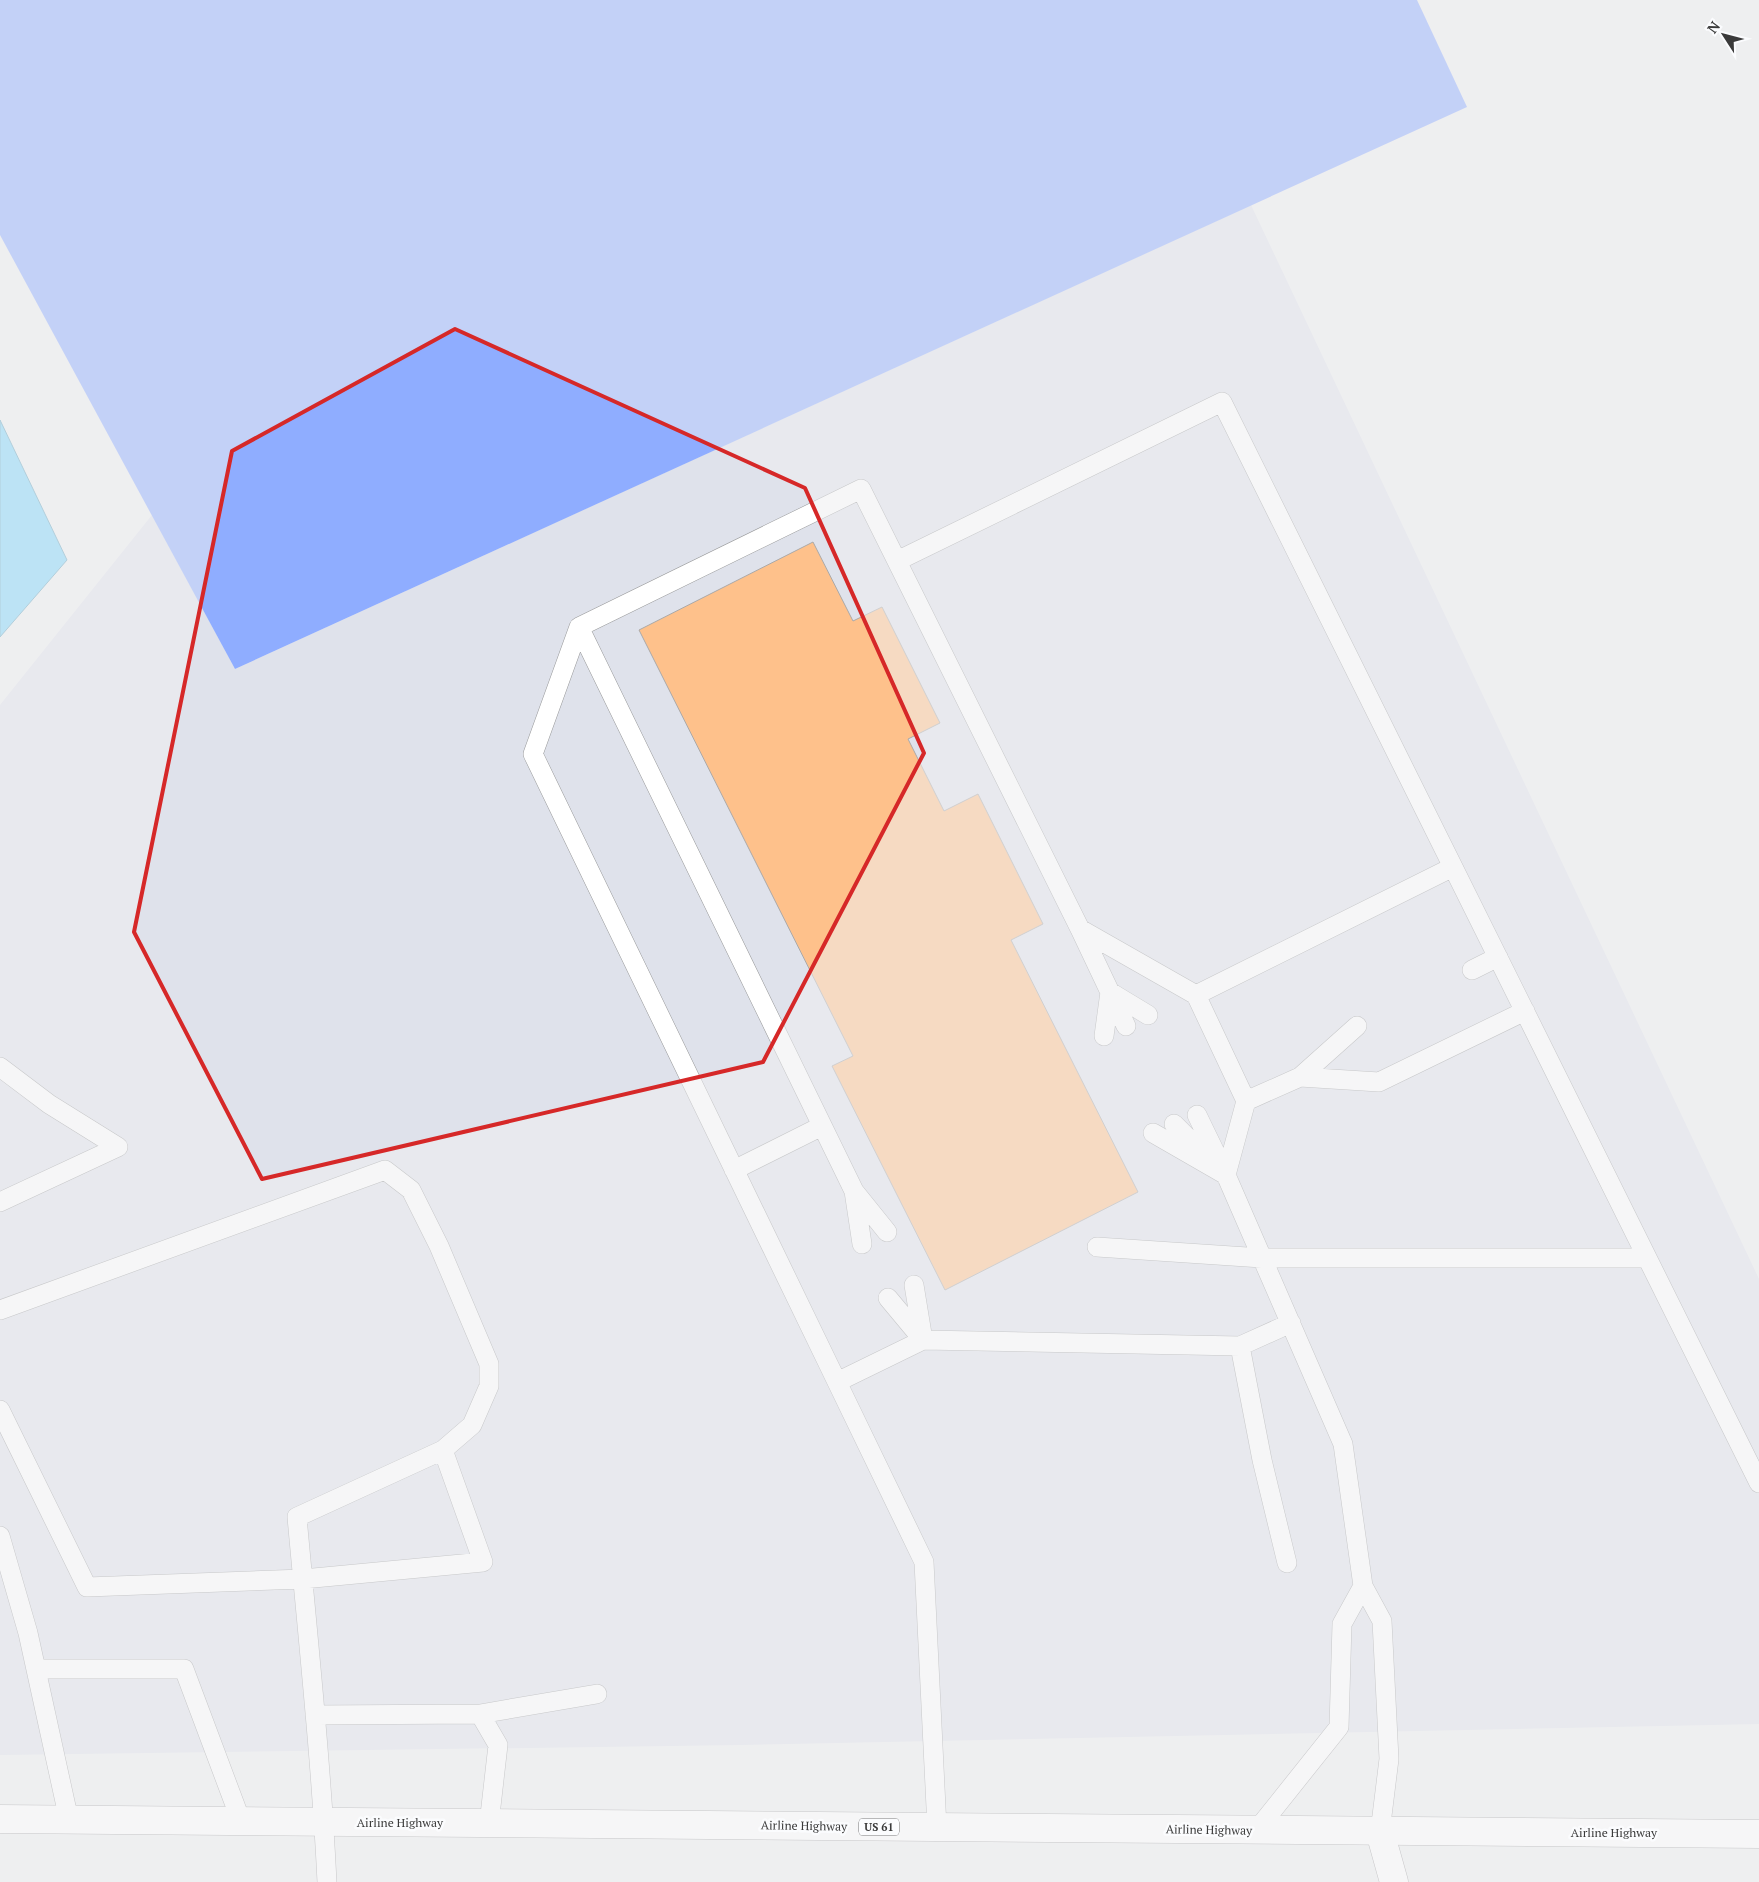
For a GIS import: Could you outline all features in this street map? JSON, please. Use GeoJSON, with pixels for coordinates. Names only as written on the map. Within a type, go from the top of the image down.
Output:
{"type":"FeatureCollection","features":[{"type":"Feature","properties":{"kind":"main road","name":"Airline Highway"},"geometry":{"type":"LineString","coordinates":[[0,1819],[1759,1834]]}},
{"type":"Feature","properties":{"kind":"main road"},"geometry":{"type":"LineString","coordinates":[[1380,1832],[1394,1882]]}},
{"type":"Feature","properties":{"kind":"lane"},"geometry":{"type":"LineString","coordinates":[[897,561],[1222,402],[1759,1483]]}},
{"type":"Feature","properties":{"kind":"lane"},"geometry":{"type":"LineString","coordinates":[[937,1828],[924,1562],[533,754],[579,627],[861,489],[1080,929],[1126,1026]]}},
{"type":"Feature","properties":{"kind":"lane"},"geometry":{"type":"LineString","coordinates":[[579,627],[854,1191],[887,1232]]}},
{"type":"Feature","properties":{"kind":"lane"},"geometry":{"type":"LineString","coordinates":[[1196,995],[1453,867]]}},
{"type":"Feature","properties":{"kind":"lane"},"geometry":{"type":"LineString","coordinates":[[1080,929],[1196,995],[1246,1101],[1226,1175]]}},
{"type":"Feature","properties":{"kind":"lane"},"geometry":{"type":"LineString","coordinates":[[1472,970],[1498,957]]}},
{"type":"Feature","properties":{"kind":"lane"},"geometry":{"type":"LineString","coordinates":[[1110,992],[1148,1015]]}},
{"type":"Feature","properties":{"kind":"lane"},"geometry":{"type":"LineString","coordinates":[[1104,1036],[1110,992]]}},
{"type":"Feature","properties":{"kind":"lane"},"geometry":{"type":"LineString","coordinates":[[1300,1077],[1379,1082],[1525,1011]]}},
{"type":"Feature","properties":{"kind":"lane"},"geometry":{"type":"LineString","coordinates":[[1246,1101],[1300,1077],[1357,1026]]}},
{"type":"Feature","properties":{"kind":"lane"},"geometry":{"type":"LineString","coordinates":[[0,1067],[48,1104],[118,1147],[0,1202]]}},
{"type":"Feature","properties":{"kind":"lane"},"geometry":{"type":"LineString","coordinates":[[1196,1115],[1226,1175],[1343,1444],[1363,1586],[1382,1620],[1389,1760],[1380,1832]]}},
{"type":"Feature","properties":{"kind":"lane"},"geometry":{"type":"LineString","coordinates":[[1174,1124],[1226,1175]]}},
{"type":"Feature","properties":{"kind":"lane"},"geometry":{"type":"LineString","coordinates":[[734,1170],[822,1126]]}},
{"type":"Feature","properties":{"kind":"lane"},"geometry":{"type":"LineString","coordinates":[[1153,1133],[1226,1175]]}},
{"type":"Feature","properties":{"kind":"lane"},"geometry":{"type":"LineString","coordinates":[[0,1310],[385,1170],[412,1190],[439,1246],[490,1364],[489,1386],[472,1425],[443,1450],[297,1517],[324,1822],[327,1882]]}},
{"type":"Feature","properties":{"kind":"lane"},"geometry":{"type":"LineString","coordinates":[[854,1191],[862,1244]]}},
{"type":"Feature","properties":{"kind":"lane"},"geometry":{"type":"LineString","coordinates":[[1097,1247],[1262,1258],[1647,1258]]}},
{"type":"Feature","properties":{"kind":"lane"},"geometry":{"type":"LineString","coordinates":[[914,1285],[923,1340]]}},
{"type":"Feature","properties":{"kind":"lane"},"geometry":{"type":"LineString","coordinates":[[888,1298],[923,1340]]}},
{"type":"Feature","properties":{"kind":"lane"},"geometry":{"type":"LineString","coordinates":[[837,1382],[923,1340],[1240,1346],[1291,1323]]}},
{"type":"Feature","properties":{"kind":"lane"},"geometry":{"type":"LineString","coordinates":[[1240,1346],[1262,1460],[1287,1563]]}},
{"type":"Feature","properties":{"kind":"lane"},"geometry":{"type":"LineString","coordinates":[[0,1410],[87,1587],[303,1579],[483,1562],[443,1450]]}},
{"type":"Feature","properties":{"kind":"lane"},"geometry":{"type":"LineString","coordinates":[[0,1536],[28,1633],[69,1820]]}},
{"type":"Feature","properties":{"kind":"lane"},"geometry":{"type":"LineString","coordinates":[[1256,1831],[1339,1727],[1342,1624],[1363,1586]]}},
{"type":"Feature","properties":{"kind":"lane"},"geometry":{"type":"LineString","coordinates":[[36,1669],[184,1669],[241,1822]]}},
{"type":"Feature","properties":{"kind":"lane"},"geometry":{"type":"LineString","coordinates":[[315,1715],[480,1714],[597,1694]]}},
{"type":"Feature","properties":{"kind":"lane"},"geometry":{"type":"LineString","coordinates":[[480,1714],[498,1745],[489,1824]]}},
{"type":"Feature","properties":{"kind":"highlighted area"},"geometry":{"type":"Polygon","coordinates":[[[455,329],[805,488],[924,753],[763,1062],[262,1179],[134,932],[232,451],[455,329]]]}},
{"type":"Feature","properties":{"kind":"shaded area"},"geometry":{"type":"Polygon","coordinates":[[[0,0],[1417,0],[1467,107],[235,669],[0,235],[0,0]]]}},
{"type":"Feature","properties":{"kind":"shaded area"},"geometry":{"type":"Polygon","coordinates":[[[1251,205],[1759,1279],[1759,1724],[739,1745],[0,1755],[0,705],[152,515],[235,669],[1251,205]]]}},
{"type":"Feature","properties":{"kind":"shaded area"},"geometry":{"type":"Polygon","coordinates":[[[0,420],[67,560],[0,637],[0,420]]]}},
{"type":"Feature","properties":{"kind":"building"},"geometry":{"type":"Polygon","coordinates":[[[813,542],[853,621],[882,607],[940,723],[908,739],[944,811],[978,794],[1043,924],[1011,940],[1138,1192],[945,1290],[832,1066],[853,1056],[639,630],[813,542]]]}}]}
